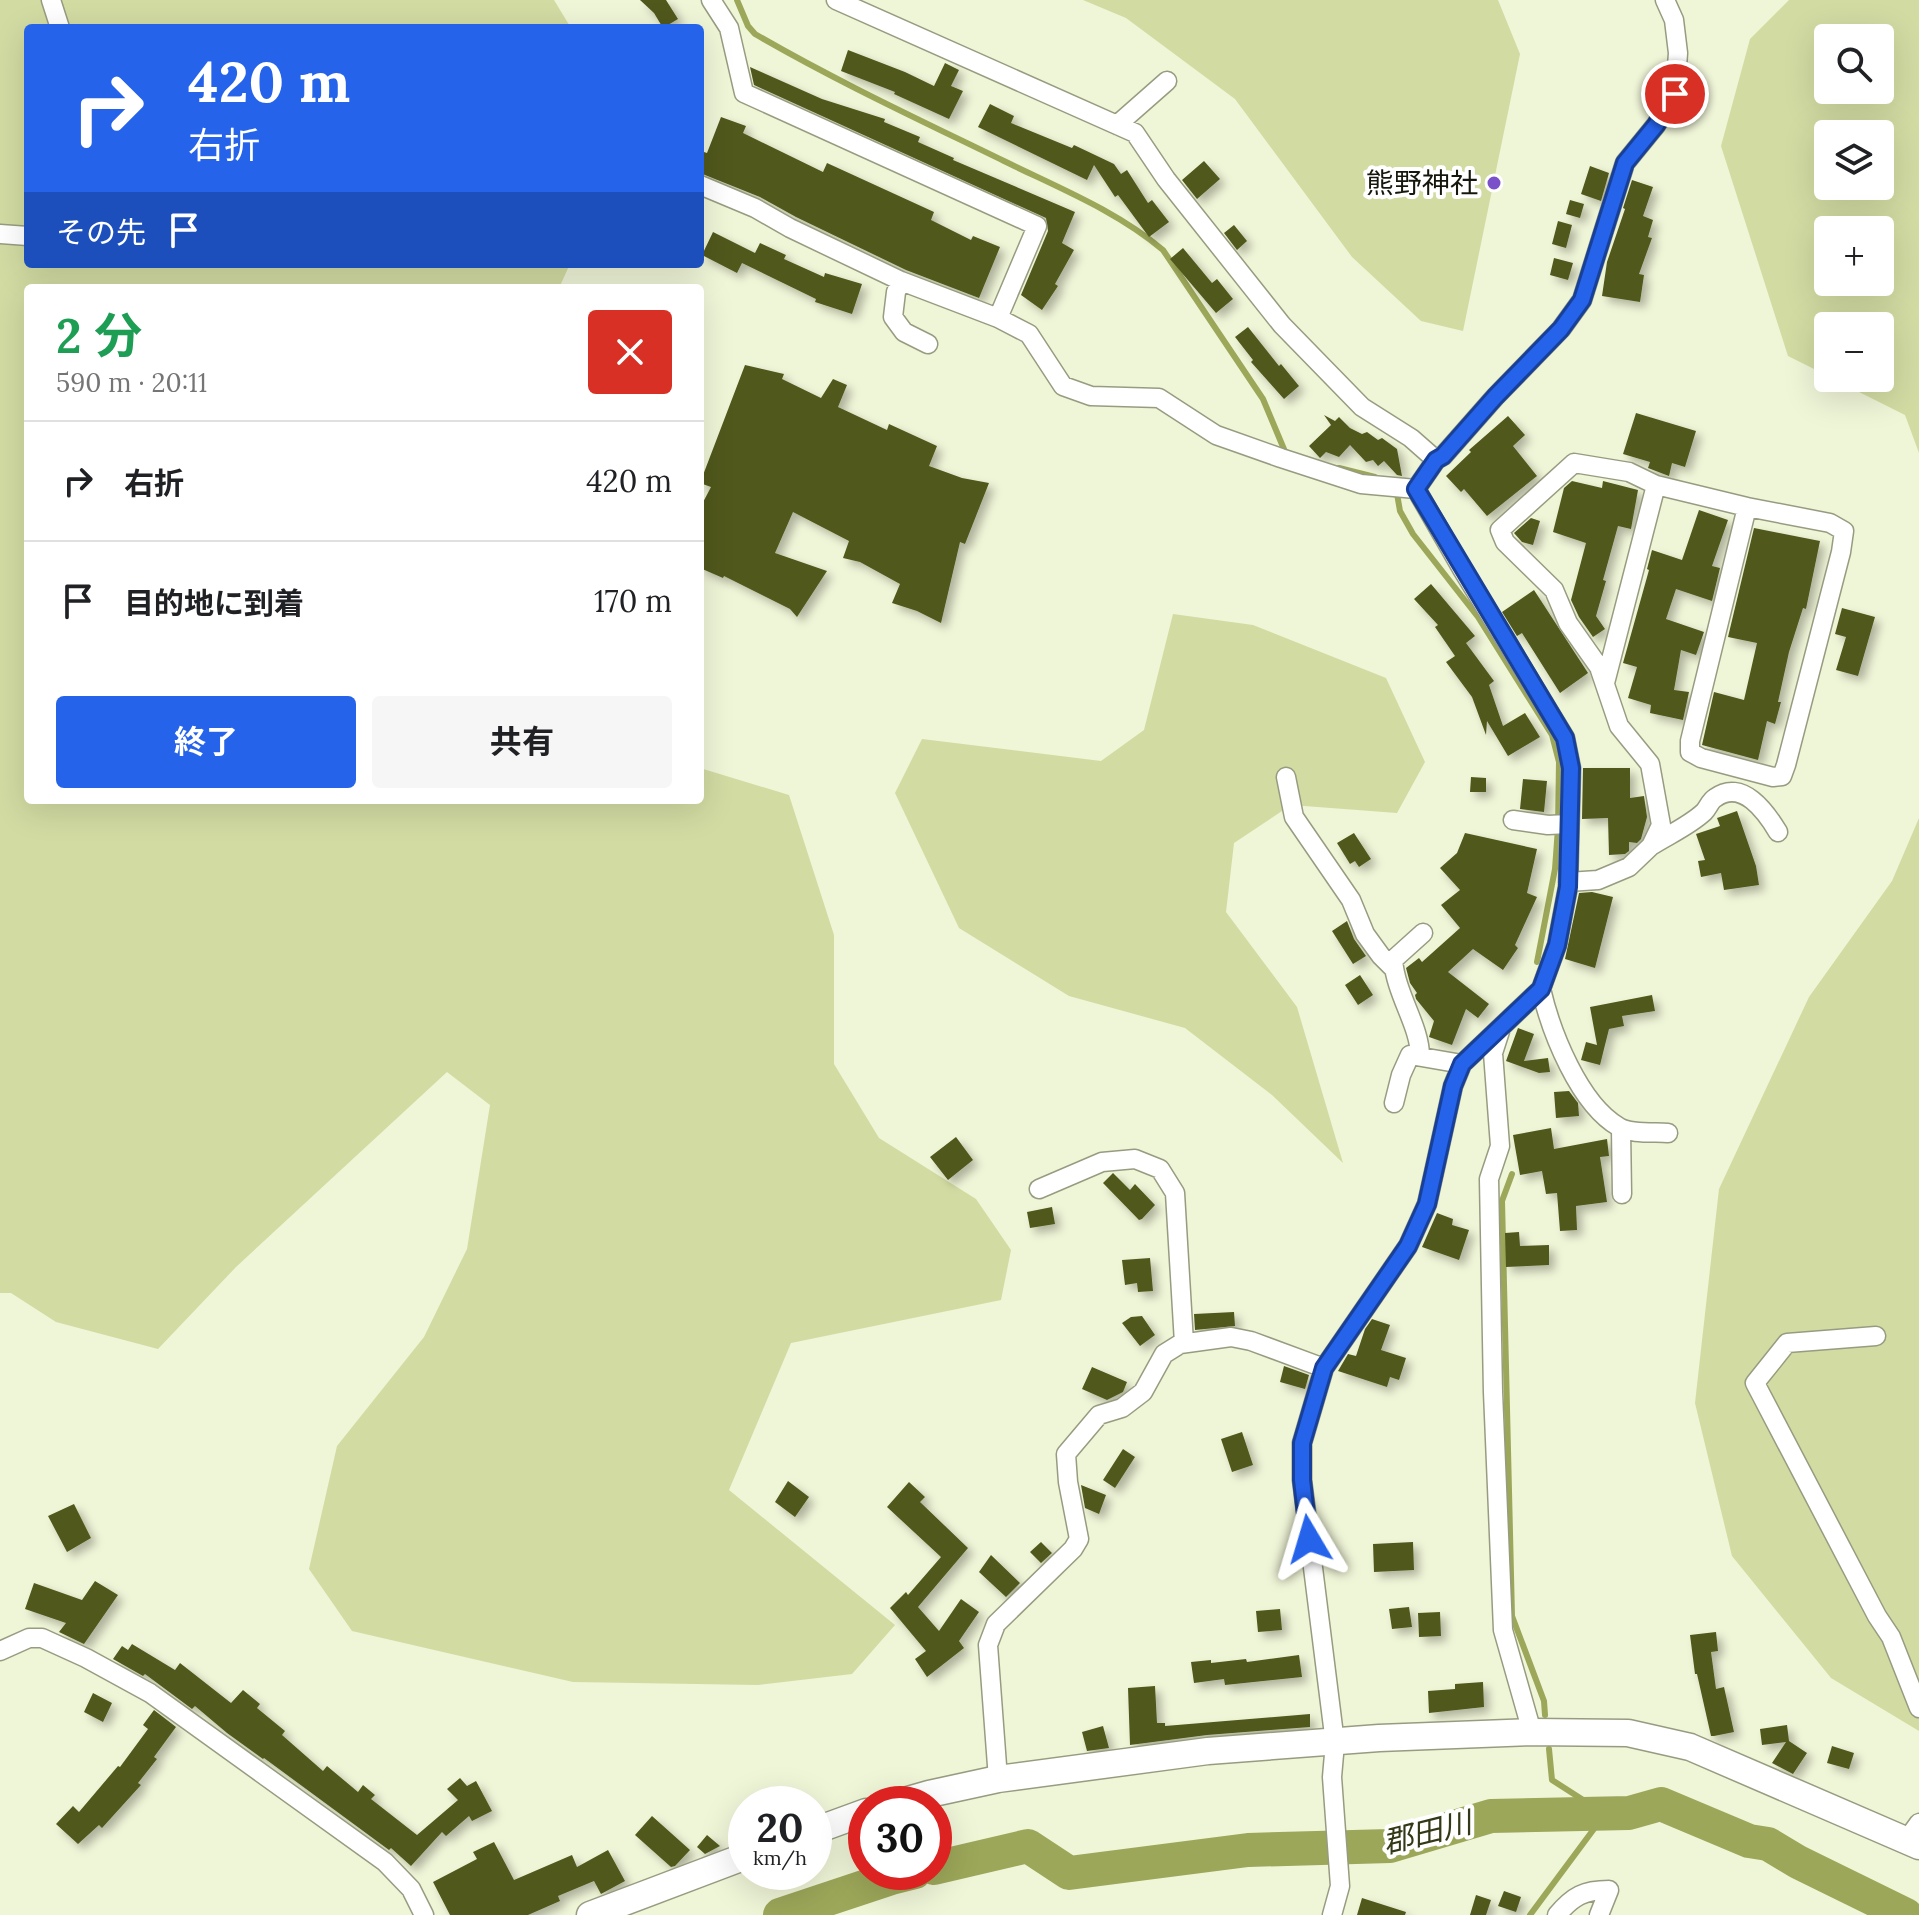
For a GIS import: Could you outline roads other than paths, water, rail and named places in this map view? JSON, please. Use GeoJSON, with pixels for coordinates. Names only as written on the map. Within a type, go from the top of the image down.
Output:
{"type":"FeatureCollection","features":[{"type":"Feature","properties":{"kind":"street"},"geometry":{"type":"LineString","coordinates":[[51,0],[59,24]]}},
{"type":"Feature","properties":{"kind":"street"},"geometry":{"type":"LineString","coordinates":[[711,0],[729,28],[744,93],[1037,226],[998,318]]}},
{"type":"Feature","properties":{"kind":"street"},"geometry":{"type":"LineString","coordinates":[[836,0],[1135,133],[1166,179],[1282,325],[1362,407],[1411,438],[1436,460]]}},
{"type":"Feature","properties":{"kind":"street"},"geometry":{"type":"LineString","coordinates":[[1416,489],[1436,460],[1561,329],[1582,300],[1625,163],[1656,125],[1675,94],[1678,53],[1674,20],[1665,0]]}},
{"type":"Feature","properties":{"kind":"street"},"geometry":{"type":"LineString","coordinates":[[1117,125],[1167,81]]}},
{"type":"Feature","properties":{"kind":"street"},"geometry":{"type":"LineString","coordinates":[[704,187],[744,203],[901,281],[998,318],[1029,334],[1063,386],[1091,396],[1159,398],[1216,435],[1229,440],[1361,484],[1416,489]]}},
{"type":"Feature","properties":{"kind":"street"},"geometry":{"type":"LineString","coordinates":[[0,234],[24,236]]}},
{"type":"Feature","properties":{"kind":"street"},"geometry":{"type":"LineString","coordinates":[[901,281],[896,292],[893,317],[904,332],[928,344]]}},
{"type":"Feature","properties":{"kind":"street"},"geometry":{"type":"LineString","coordinates":[[1651,846],[1661,825],[1650,764],[1619,726],[1599,667],[1568,623],[1554,590],[1505,542],[1500,530],[1574,463],[1629,472],[1656,485],[1830,523],[1844,531],[1782,776],[1773,777],[1701,758],[1690,752],[1690,741],[1747,507]]}},
{"type":"Feature","properties":{"kind":"street"},"geometry":{"type":"LineString","coordinates":[[1605,686],[1656,485]]}},
{"type":"Feature","properties":{"kind":"street"},"geometry":{"type":"LineString","coordinates":[[1332,1915],[1340,1886],[1332,1777],[1335,1743],[1302,1480],[1302,1443],[1324,1368],[1408,1246],[1427,1204],[1453,1086],[1462,1064],[1541,989],[1557,945],[1568,882],[1560,824],[1571,768],[1565,738],[1416,489]]}},
{"type":"Feature","properties":{"kind":"street"},"geometry":{"type":"LineString","coordinates":[[1286,777],[1294,817],[1351,900],[1365,934],[1394,969]]}},
{"type":"Feature","properties":{"kind":"street"},"geometry":{"type":"LineString","coordinates":[[1568,882],[1598,880],[1629,867],[1651,846],[1704,812],[1715,797],[1734,792],[1751,798],[1765,811],[1778,832]]}},
{"type":"Feature","properties":{"kind":"street"},"geometry":{"type":"LineString","coordinates":[[1513,820],[1560,824]]}},
{"type":"Feature","properties":{"kind":"street"},"geometry":{"type":"LineString","coordinates":[[1420,1056],[1420,1039],[1410,1022],[1393,960],[1423,933]]}},
{"type":"Feature","properties":{"kind":"street"},"geometry":{"type":"LineString","coordinates":[[1541,989],[1548,1016],[1574,1073],[1595,1106],[1621,1129],[1668,1133]]}},
{"type":"Feature","properties":{"kind":"street"},"geometry":{"type":"LineString","coordinates":[[1502,1025],[1493,1053],[1500,1146],[1489,1179],[1493,1392],[1503,1630],[1532,1732]]}},
{"type":"Feature","properties":{"kind":"street"},"geometry":{"type":"LineString","coordinates":[[1394,1103],[1410,1055],[1462,1064]]}},
{"type":"Feature","properties":{"kind":"street"},"geometry":{"type":"LineString","coordinates":[[1621,1129],[1622,1194]]}},
{"type":"Feature","properties":{"kind":"street"},"geometry":{"type":"LineString","coordinates":[[1039,1189],[1102,1162],[1135,1159],[1160,1169],[1175,1193],[1184,1343]]}},
{"type":"Feature","properties":{"kind":"street"},"geometry":{"type":"LineString","coordinates":[[1876,1336],[1787,1343],[1755,1383],[1877,1616],[1891,1637],[1919,1708]]}},
{"type":"Feature","properties":{"kind":"street"},"geometry":{"type":"LineString","coordinates":[[998,1779],[988,1645],[996,1624],[1073,1549],[1079,1539],[1066,1454],[1099,1415],[1122,1408],[1143,1392],[1164,1354],[1184,1343],[1231,1337],[1251,1341],[1324,1368]]}},
{"type":"Feature","properties":{"kind":"street"},"geometry":{"type":"LineString","coordinates":[[0,1651],[29,1638],[42,1638],[150,1693],[385,1862],[411,1889],[424,1915]]}},
{"type":"Feature","properties":{"kind":"street"},"geometry":{"type":"LineString","coordinates":[[952,1790],[998,1779],[1208,1751],[1532,1732],[1628,1733],[1690,1747],[1915,1837]]}},
{"type":"Feature","properties":{"kind":"street"},"geometry":{"type":"LineString","coordinates":[[590,1915],[728,1863]]}},
{"type":"Feature","properties":{"kind":"street"},"geometry":{"type":"LineString","coordinates":[[1557,1915],[1565,1905],[1589,1890],[1609,1890],[1599,1915]]}},
{"type":"Feature","properties":{"kind":"waterway"},"geometry":{"type":"LineString","coordinates":[[737,0],[748,26],[755,34],[878,100],[1087,201],[1126,223],[1163,250],[1263,399],[1286,454]]}},
{"type":"Feature","properties":{"kind":"waterway"},"geometry":{"type":"LineString","coordinates":[[1339,468],[1375,477]]}},
{"type":"Feature","properties":{"kind":"waterway"},"geometry":{"type":"LineString","coordinates":[[1396,488],[1400,511],[1413,534],[1478,617],[1552,735],[1559,762],[1558,828],[1555,869],[1537,962]]}},
{"type":"Feature","properties":{"kind":"waterway"},"geometry":{"type":"LineString","coordinates":[[1512,1174],[1502,1201],[1512,1616],[1544,1701],[1545,1715]]}},
{"type":"Feature","properties":{"kind":"waterway"},"geometry":{"type":"LineString","coordinates":[[1530,1915],[1605,1814],[1552,1780],[1549,1749]]}},
{"type":"Feature","properties":{"kind":"waterway","name":"郡田川"},"geometry":{"type":"LineString","coordinates":[[952,1864],[1028,1846],[1069,1873],[1248,1850],[1390,1846],[1491,1816],[1629,1813],[1661,1804],[1749,1841],[1768,1844],[1906,1915]]}},
{"type":"Feature","properties":{"kind":"waterway","name":"郡田川"},"geometry":{"type":"LineString","coordinates":[[780,1915],[855,1890]]}},
{"type":"Feature","properties":{"kind":"place","name":"熊野神社"},"geometry":{"type":"Point","coordinates":[1494,183]}}]}
